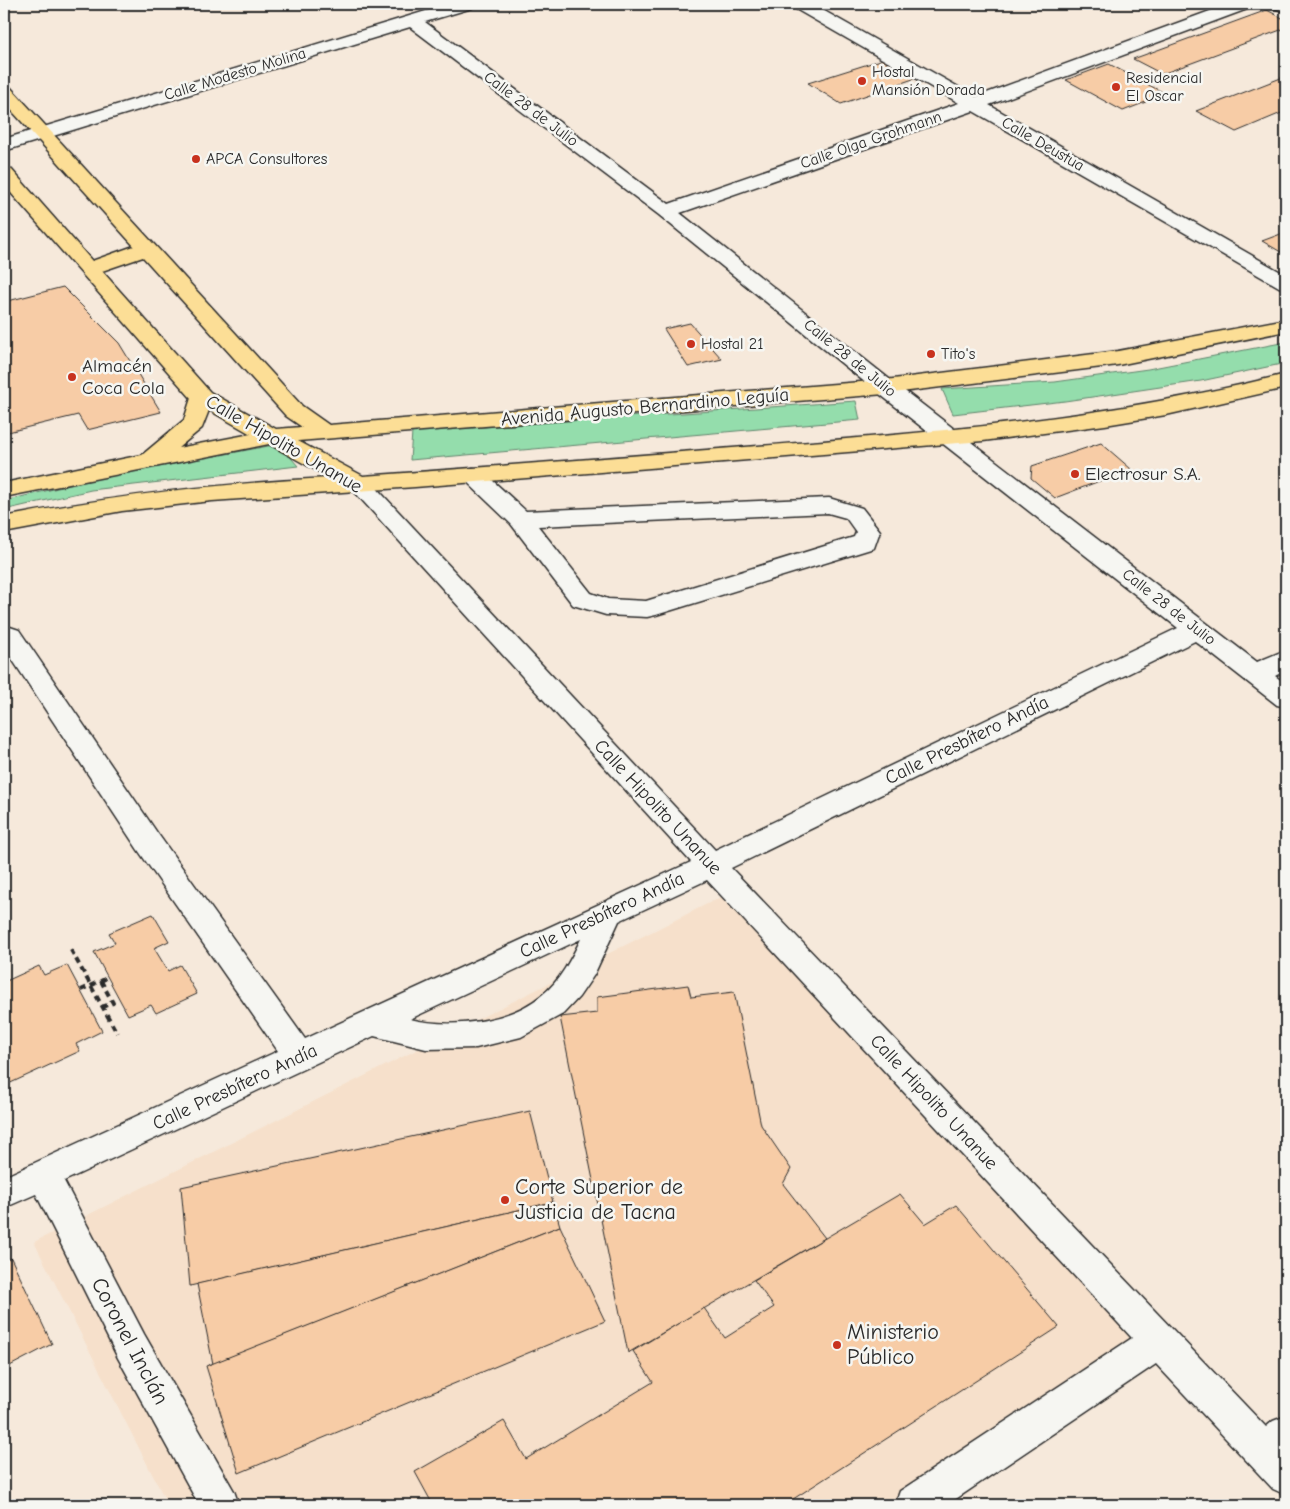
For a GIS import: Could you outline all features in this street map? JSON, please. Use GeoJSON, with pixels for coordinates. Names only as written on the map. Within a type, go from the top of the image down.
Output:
{"type":"FeatureCollection","features":[{"type":"Feature","properties":{"kind":"main road","name":"Calle Hipolito Unanue"},"geometry":{"type":"LineString","coordinates":[[4,91],[294,411],[324,432]]}},
{"type":"Feature","properties":{"kind":"main road","name":"Calle Hipolito Unanue"},"geometry":{"type":"LineString","coordinates":[[4,173],[202,398],[360,484]]}},
{"type":"Feature","properties":{"kind":"main road"},"geometry":{"type":"LineString","coordinates":[[88,269],[146,248]]}},
{"type":"Feature","properties":{"kind":"main road","name":"Avenida Augusto Bernardino Leguía"},"geometry":{"type":"LineString","coordinates":[[4,490],[273,436],[885,387],[1118,358],[1286,325]]}},
{"type":"Feature","properties":{"kind":"main road"},"geometry":{"type":"LineString","coordinates":[[4,525],[99,507],[161,498],[293,486],[360,484],[473,476],[951,438],[1120,416],[1237,395],[1286,381]]}},
{"type":"Feature","properties":{"kind":"main road"},"geometry":{"type":"LineString","coordinates":[[150,460],[194,423],[202,398]]}},
{"type":"Feature","properties":{"kind":"street","name":"Calle Modesto Molina"},"geometry":{"type":"LineString","coordinates":[[4,146],[466,4]]}},
{"type":"Feature","properties":{"kind":"street","name":"Calle Deustua"},"geometry":{"type":"LineString","coordinates":[[800,4],[1286,283]]}},
{"type":"Feature","properties":{"kind":"street","name":"Calle Olga Grohmann"},"geometry":{"type":"LineString","coordinates":[[666,211],[974,104],[1244,4]]}},
{"type":"Feature","properties":{"kind":"street"},"geometry":{"type":"LineString","coordinates":[[1280,4],[1286,7]]}},
{"type":"Feature","properties":{"kind":"street","name":"Calle 28 de Julio"},"geometry":{"type":"LineString","coordinates":[[412,20],[666,211],[885,387],[1286,698]]}},
{"type":"Feature","properties":{"kind":"street"},"geometry":{"type":"LineString","coordinates":[[473,476],[520,519],[582,599],[606,607],[647,609],[865,542],[868,530],[854,513],[829,505],[520,519]]}},
{"type":"Feature","properties":{"kind":"street","name":"Calle Hipolito Unanue"},"geometry":{"type":"LineString","coordinates":[[360,484],[711,866],[1159,1341],[1279,1454]]}},
{"type":"Feature","properties":{"kind":"street","name":"Calle Presbítero Andía"},"geometry":{"type":"LineString","coordinates":[[4,1193],[711,866],[1197,628]]}},
{"type":"Feature","properties":{"kind":"street"},"geometry":{"type":"LineString","coordinates":[[10,636],[148,842],[300,1057]]}},
{"type":"Feature","properties":{"kind":"street"},"geometry":{"type":"LineString","coordinates":[[1256,674],[1286,658]]}},
{"type":"Feature","properties":{"kind":"street"},"geometry":{"type":"LineString","coordinates":[[371,1022],[426,1036],[476,1035],[510,1028],[552,1005],[568,988],[583,966],[608,912]]}},
{"type":"Feature","properties":{"kind":"street","name":"Coronel Inclán"},"geometry":{"type":"LineString","coordinates":[[44,1176],[131,1346],[220,1505]]}},
{"type":"Feature","properties":{"kind":"street"},"geometry":{"type":"LineString","coordinates":[[914,1505],[1159,1341]]}},
{"type":"Feature","properties":{"kind":"path"},"geometry":{"type":"LineString","coordinates":[[71,950],[117,1033]]}},
{"type":"Feature","properties":{"kind":"path"},"geometry":{"type":"LineString","coordinates":[[81,990],[107,978]]}},
{"type":"Feature","properties":{"kind":"path"},"geometry":{"type":"LineString","coordinates":[[101,981],[114,1003],[102,1007]]}},
{"type":"Feature","properties":{"kind":"shaded area"},"geometry":{"type":"Polygon","coordinates":[[[721,897],[1135,1337],[885,1505],[168,1505],[34,1242],[721,897]]]}},
{"type":"Feature","properties":{"kind":"green space"},"geometry":{"type":"Polygon","coordinates":[[[1286,342],[1286,363],[1201,381],[1065,401],[953,414],[942,389],[1055,382],[1148,369],[1286,342]]]}},
{"type":"Feature","properties":{"kind":"green space"},"geometry":{"type":"Polygon","coordinates":[[[856,401],[860,420],[410,460],[412,432],[856,401]]]}},
{"type":"Feature","properties":{"kind":"green space"},"geometry":{"type":"Polygon","coordinates":[[[279,444],[298,466],[91,490],[4,510],[4,501],[95,479],[279,444]]]}},
{"type":"Feature","properties":{"kind":"building"},"geometry":{"type":"Polygon","coordinates":[[[1267,10],[1286,20],[1286,28],[1162,74],[1133,59],[1267,10]]]}},
{"type":"Feature","properties":{"kind":"building","name":"Hostal Mansión Dorada"},"geometry":{"type":"Polygon","coordinates":[[[884,59],[916,78],[841,104],[808,83],[884,59]]]}},
{"type":"Feature","properties":{"kind":"building","name":"Residencial El Oscar"},"geometry":{"type":"Polygon","coordinates":[[[1109,64],[1166,94],[1123,111],[1066,80],[1109,64]]]}},
{"type":"Feature","properties":{"kind":"building"},"geometry":{"type":"Polygon","coordinates":[[[1286,76],[1286,111],[1236,132],[1196,111],[1286,76]]]}},
{"type":"Feature","properties":{"kind":"building"},"geometry":{"type":"Polygon","coordinates":[[[1286,232],[1286,255],[1262,241],[1286,232]]]}},
{"type":"Feature","properties":{"kind":"building","name":"Almacén Coca Cola"},"geometry":{"type":"Polygon","coordinates":[[[63,287],[119,343],[161,412],[87,430],[78,415],[4,433],[4,302],[63,287]]]}},
{"type":"Feature","properties":{"kind":"building","name":"Hostal 21"},"geometry":{"type":"Polygon","coordinates":[[[690,323],[722,359],[688,367],[664,329],[690,323]]]}},
{"type":"Feature","properties":{"kind":"building","name":"Electrosur S.A."},"geometry":{"type":"Polygon","coordinates":[[[1101,443],[1131,469],[1055,498],[1031,478],[1032,466],[1101,443]]]}},
{"type":"Feature","properties":{"kind":"building"},"geometry":{"type":"Polygon","coordinates":[[[153,914],[169,941],[154,948],[168,971],[180,965],[197,994],[156,1013],[151,1005],[128,1015],[94,952],[115,943],[109,933],[153,914]]]}},
{"type":"Feature","properties":{"kind":"building"},"geometry":{"type":"Polygon","coordinates":[[[67,965],[102,1031],[76,1044],[80,1051],[4,1086],[4,982],[39,966],[44,975],[67,965]]]}},
{"type":"Feature","properties":{"kind":"building"},"geometry":{"type":"Polygon","coordinates":[[[688,985],[691,997],[734,992],[761,1125],[791,1169],[783,1184],[825,1238],[628,1353],[560,1017],[597,1013],[597,997],[688,985]]]}},
{"type":"Feature","properties":{"kind":"building"},"geometry":{"type":"Polygon","coordinates":[[[530,1111],[553,1202],[190,1286],[181,1187],[530,1111]]]}},
{"type":"Feature","properties":{"kind":"building","name":"Ministerio Público"},"geometry":{"type":"Polygon","coordinates":[[[900,1194],[925,1224],[956,1205],[1059,1327],[784,1505],[433,1505],[415,1472],[504,1421],[526,1459],[653,1382],[633,1351],[704,1308],[725,1338],[774,1307],[754,1280],[900,1194]]]}},
{"type":"Feature","properties":{"kind":"building"},"geometry":{"type":"Polygon","coordinates":[[[553,1202],[560,1226],[213,1364],[197,1284],[553,1202]]]}},
{"type":"Feature","properties":{"kind":"building"},"geometry":{"type":"Polygon","coordinates":[[[560,1226],[605,1321],[239,1473],[206,1366],[560,1226]]]}},
{"type":"Feature","properties":{"kind":"building"},"geometry":{"type":"Polygon","coordinates":[[[11,1258],[52,1344],[4,1369],[4,1262],[11,1258]]]}},
{"type":"Feature","properties":{"kind":"place","name":"Hostal Mansión Dorada"},"geometry":{"type":"Point","coordinates":[862,81]}},
{"type":"Feature","properties":{"kind":"place","name":"Residencial El Oscar"},"geometry":{"type":"Point","coordinates":[1116,87]}},
{"type":"Feature","properties":{"kind":"place","name":"APCA Consultores"},"geometry":{"type":"Point","coordinates":[196,159]}},
{"type":"Feature","properties":{"kind":"place","name":"Hostal 21"},"geometry":{"type":"Point","coordinates":[691,344]}},
{"type":"Feature","properties":{"kind":"place","name":"Tito's"},"geometry":{"type":"Point","coordinates":[931,354]}},
{"type":"Feature","properties":{"kind":"place","name":"Almacén Coca Cola"},"geometry":{"type":"Point","coordinates":[72,377]}},
{"type":"Feature","properties":{"kind":"place","name":"Electrosur S.A."},"geometry":{"type":"Point","coordinates":[1075,474]}},
{"type":"Feature","properties":{"kind":"place","name":"Corte Superior de Justicia de Tacna"},"geometry":{"type":"Point","coordinates":[505,1200]}},
{"type":"Feature","properties":{"kind":"place","name":"Ministerio Público"},"geometry":{"type":"Point","coordinates":[837,1345]}}]}
